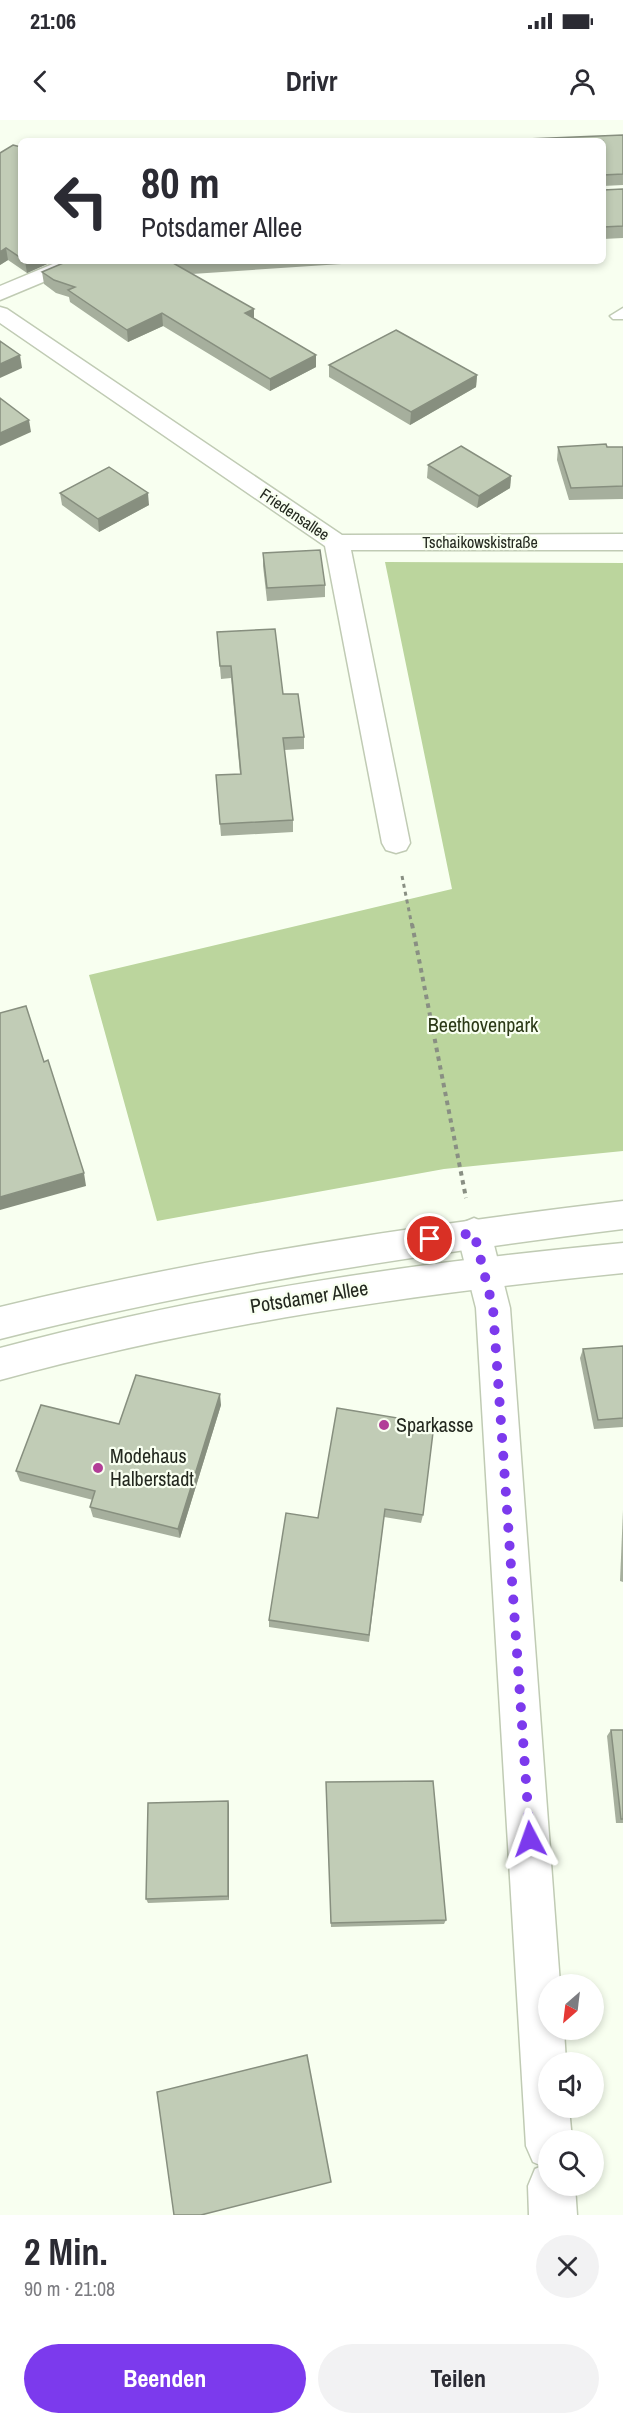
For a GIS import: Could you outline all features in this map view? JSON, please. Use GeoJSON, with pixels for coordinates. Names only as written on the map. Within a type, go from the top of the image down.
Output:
{"type":"FeatureCollection","features":[{"type":"Feature","properties":{"kind":"street"},"geometry":{"type":"LineString","coordinates":[[0,294],[70,264]]}},
{"type":"Feature","properties":{"kind":"street","name":"Friedensallee"},"geometry":{"type":"LineString","coordinates":[[0,313],[338,543],[396,843]]}},
{"type":"Feature","properties":{"kind":"street","name":"Tschaikowskistraße"},"geometry":{"type":"LineString","coordinates":[[338,543],[623,542]]}},
{"type":"Feature","properties":{"kind":"street","name":"Potsdamer Allee"},"geometry":{"type":"LineString","coordinates":[[0,1323],[165,1285],[364,1249],[623,1215]]}},
{"type":"Feature","properties":{"kind":"street"},"geometry":{"type":"LineString","coordinates":[[474,1233],[493,1308],[548,2130]]}},
{"type":"Feature","properties":{"kind":"street","name":"Potsdamer Allee"},"geometry":{"type":"LineString","coordinates":[[0,1364],[207,1314],[482,1271],[623,1258]]}},
{"type":"Feature","properties":{"kind":"street"},"geometry":{"type":"LineString","coordinates":[[552,2196],[553,2215]]}},
{"type":"Feature","properties":{"kind":"path"},"geometry":{"type":"LineString","coordinates":[[396,843],[474,1233]]}},
{"type":"Feature","properties":{"kind":"green space","name":"Beethovenpark"},"geometry":{"type":"Polygon","coordinates":[[[385,562],[623,563],[623,1151],[444,1169],[157,1221],[89,975],[452,889],[385,562]]]}},
{"type":"Feature","properties":{"kind":"building"},"geometry":{"type":"Polygon","coordinates":[[[623,135],[623,174],[606,175],[606,138],[552,138],[623,135]]]}},
{"type":"Feature","properties":{"kind":"building"},"geometry":{"type":"Polygon","coordinates":[[[13,145],[18,146],[18,256],[6,248],[0,252],[0,153],[13,145]]]}},
{"type":"Feature","properties":{"kind":"building"},"geometry":{"type":"Polygon","coordinates":[[[623,189],[623,226],[606,227],[606,190],[623,189]]]}},
{"type":"Feature","properties":{"kind":"building"},"geometry":{"type":"Polygon","coordinates":[[[61,264],[175,264],[254,309],[245,313],[316,355],[270,379],[162,313],[127,330],[68,290],[75,287],[54,280],[42,272],[61,264]]]}},
{"type":"Feature","properties":{"kind":"building"},"geometry":{"type":"Polygon","coordinates":[[[396,330],[477,375],[411,412],[329,365],[396,330]]]}},
{"type":"Feature","properties":{"kind":"building"},"geometry":{"type":"Polygon","coordinates":[[[0,341],[20,355],[0,364],[0,341]]]}},
{"type":"Feature","properties":{"kind":"building"},"geometry":{"type":"Polygon","coordinates":[[[0,398],[29,420],[0,433],[0,398]]]}},
{"type":"Feature","properties":{"kind":"building"},"geometry":{"type":"Polygon","coordinates":[[[606,444],[607,447],[623,447],[623,486],[571,488],[558,447],[606,444]]]}},
{"type":"Feature","properties":{"kind":"building"},"geometry":{"type":"Polygon","coordinates":[[[461,446],[511,476],[479,496],[428,465],[461,446]]]}},
{"type":"Feature","properties":{"kind":"building"},"geometry":{"type":"Polygon","coordinates":[[[109,467],[148,493],[98,519],[60,493],[109,467]]]}},
{"type":"Feature","properties":{"kind":"building"},"geometry":{"type":"Polygon","coordinates":[[[320,550],[325,585],[267,588],[263,553],[320,550]]]}},
{"type":"Feature","properties":{"kind":"building"},"geometry":{"type":"Polygon","coordinates":[[[275,629],[283,694],[298,694],[304,737],[283,738],[293,820],[220,824],[216,775],[241,774],[231,666],[220,666],[217,632],[275,629]]]}},
{"type":"Feature","properties":{"kind":"building"},"geometry":{"type":"Polygon","coordinates":[[[26,1006],[44,1062],[48,1060],[84,1173],[0,1197],[0,1013],[26,1006]]]}},
{"type":"Feature","properties":{"kind":"building"},"geometry":{"type":"Polygon","coordinates":[[[623,1346],[623,1418],[598,1420],[583,1349],[623,1346]]]}},
{"type":"Feature","properties":{"kind":"building"},"geometry":{"type":"Polygon","coordinates":[[[136,1375],[220,1394],[178,1529],[90,1507],[95,1491],[16,1471],[41,1405],[119,1424],[136,1375]]]}},
{"type":"Feature","properties":{"kind":"building"},"geometry":{"type":"Polygon","coordinates":[[[337,1408],[434,1424],[423,1515],[385,1509],[369,1635],[269,1620],[286,1513],[318,1518],[337,1408]]]}},
{"type":"Feature","properties":{"kind":"building"},"geometry":{"type":"Polygon","coordinates":[[[611,1730],[623,1730],[623,1819],[621,1819],[611,1730]]]}},
{"type":"Feature","properties":{"kind":"building"},"geometry":{"type":"Polygon","coordinates":[[[433,1781],[446,1920],[331,1923],[326,1782],[433,1781]]]}},
{"type":"Feature","properties":{"kind":"building"},"geometry":{"type":"Polygon","coordinates":[[[228,1801],[228,1896],[146,1899],[148,1803],[228,1801]]]}},
{"type":"Feature","properties":{"kind":"building"},"geometry":{"type":"Polygon","coordinates":[[[307,2055],[331,2182],[201,2215],[174,2215],[157,2092],[307,2055]]]}},
{"type":"Feature","properties":{"kind":"place","name":"Sparkasse"},"geometry":{"type":"Point","coordinates":[384,1425]}},
{"type":"Feature","properties":{"kind":"place","name":"Modehaus Halberstadt"},"geometry":{"type":"Point","coordinates":[98,1468]}},
{"type":"Feature","properties":{"kind":"route"},"geometry":{"type":"LineString","coordinates":[[430,1239],[474,1233],[493,1308],[530,1839]]}}]}
